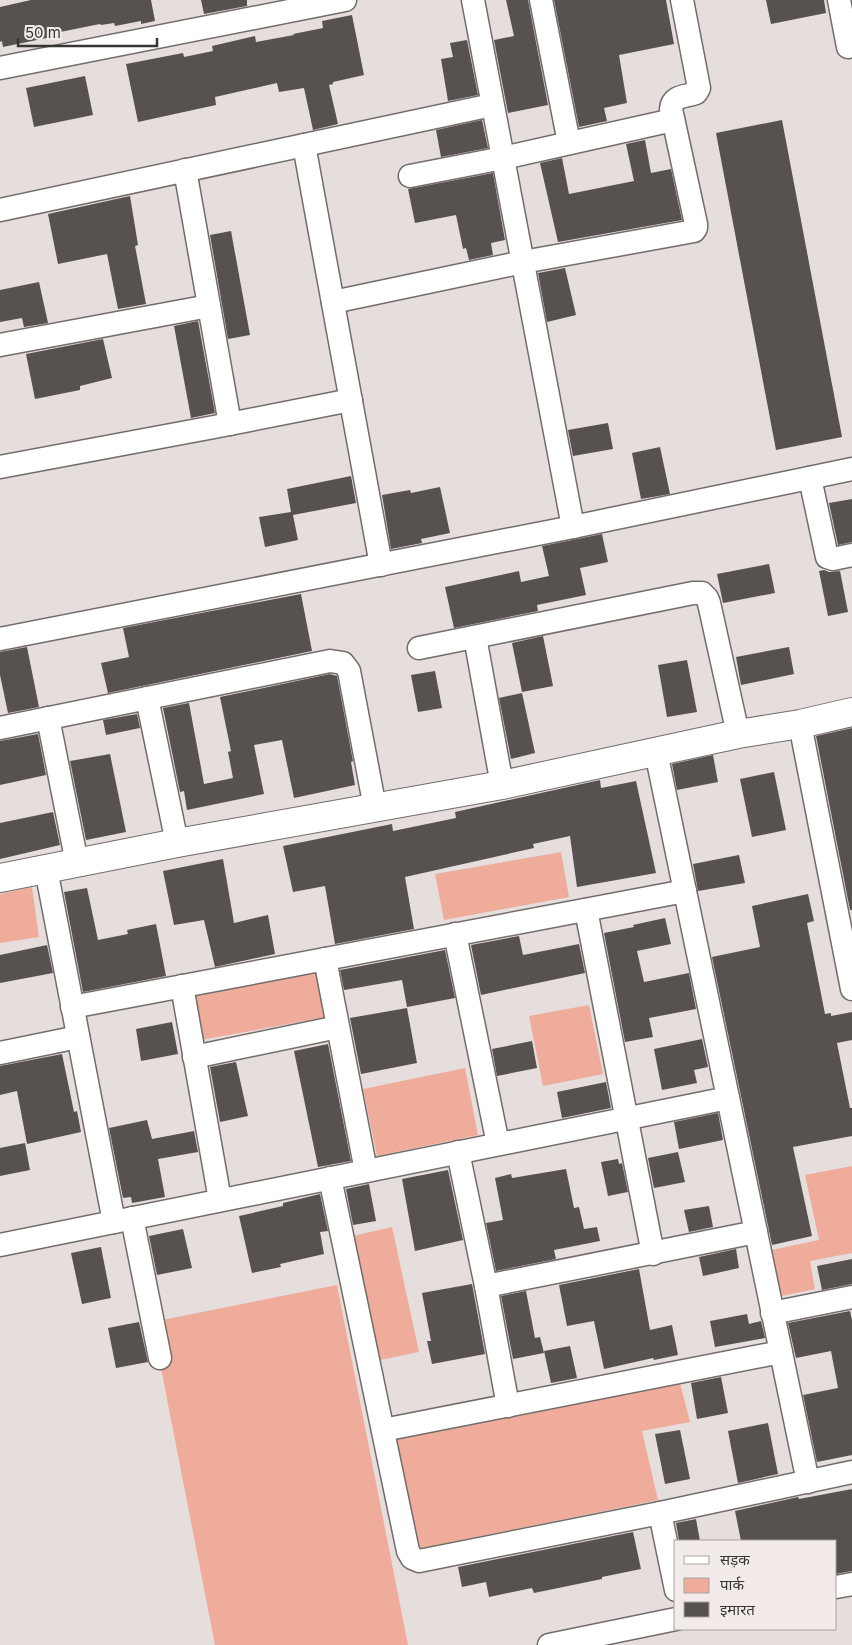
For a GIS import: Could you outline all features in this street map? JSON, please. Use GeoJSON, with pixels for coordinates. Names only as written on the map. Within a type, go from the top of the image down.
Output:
{"type":"FeatureCollection","features":[{"type":"Feature","properties":{"kind":"street"},"geometry":{"type":"LineString","coordinates":[[0,68],[278,6],[345,0]]}},
{"type":"Feature","properties":{"kind":"street"},"geometry":{"type":"LineString","coordinates":[[473,0],[573,527]]}},
{"type":"Feature","properties":{"kind":"street"},"geometry":{"type":"LineString","coordinates":[[541,0],[569,143]]}},
{"type":"Feature","properties":{"kind":"street"},"geometry":{"type":"LineString","coordinates":[[332,302],[524,262],[694,231],[696,224],[673,120],[672,104],[675,100],[696,93],[699,88],[682,0]]}},
{"type":"Feature","properties":{"kind":"street"},"geometry":{"type":"LineString","coordinates":[[839,0],[848,47]]}},
{"type":"Feature","properties":{"kind":"street"},"geometry":{"type":"LineString","coordinates":[[0,210],[492,105]]}},
{"type":"Feature","properties":{"kind":"street"},"geometry":{"type":"LineString","coordinates":[[410,176],[503,158],[673,120]]}},
{"type":"Feature","properties":{"kind":"street"},"geometry":{"type":"LineString","coordinates":[[304,145],[381,565]]}},
{"type":"Feature","properties":{"kind":"street"},"geometry":{"type":"LineString","coordinates":[[185,170],[230,424]]}},
{"type":"Feature","properties":{"kind":"street"},"geometry":{"type":"LineString","coordinates":[[0,345],[209,306]]}},
{"type":"Feature","properties":{"kind":"street"},"geometry":{"type":"LineString","coordinates":[[0,467],[351,400]]}},
{"type":"Feature","properties":{"kind":"street"},"geometry":{"type":"LineString","coordinates":[[0,639],[573,527],[852,469]]}},
{"type":"Feature","properties":{"kind":"street"},"geometry":{"type":"LineString","coordinates":[[810,478],[827,557],[833,559],[852,555]]}},
{"type":"Feature","properties":{"kind":"street"},"geometry":{"type":"LineString","coordinates":[[419,648],[693,593],[702,593],[709,603],[738,734]]}},
{"type":"Feature","properties":{"kind":"street"},"geometry":{"type":"LineString","coordinates":[[475,637],[502,785]]}},
{"type":"Feature","properties":{"kind":"street"},"geometry":{"type":"LineString","coordinates":[[0,728],[330,661],[343,663],[348,671],[375,808]]}},
{"type":"Feature","properties":{"kind":"street"},"geometry":{"type":"LineString","coordinates":[[147,698],[177,843]]}},
{"type":"Feature","properties":{"kind":"street"},"geometry":{"type":"LineString","coordinates":[[0,878],[177,843],[502,785],[738,734],[800,724],[852,712]]}},
{"type":"Feature","properties":{"kind":"street"},"geometry":{"type":"LineString","coordinates":[[48,718],[77,863]]}},
{"type":"Feature","properties":{"kind":"street"},"geometry":{"type":"LineString","coordinates":[[800,724],[847,939],[852,989]]}},
{"type":"Feature","properties":{"kind":"street"},"geometry":{"type":"LineString","coordinates":[[656,752],[808,1482]]}},
{"type":"Feature","properties":{"kind":"street"},"geometry":{"type":"LineString","coordinates":[[46,869],[78,1037],[123,1220],[160,1358]]}},
{"type":"Feature","properties":{"kind":"street"},"geometry":{"type":"LineString","coordinates":[[72,1006],[685,891]]}},
{"type":"Feature","properties":{"kind":"street"},"geometry":{"type":"LineString","coordinates":[[586,910],[652,1254]]}},
{"type":"Feature","properties":{"kind":"street"},"geometry":{"type":"LineString","coordinates":[[456,934],[498,1144]]}},
{"type":"Feature","properties":{"kind":"street"},"geometry":{"type":"LineString","coordinates":[[325,959],[366,1171]]}},
{"type":"Feature","properties":{"kind":"street"},"geometry":{"type":"LineString","coordinates":[[182,986],[220,1200]]}},
{"type":"Feature","properties":{"kind":"street"},"geometry":{"type":"LineString","coordinates":[[194,1057],[338,1027]]}},
{"type":"Feature","properties":{"kind":"street"},"geometry":{"type":"LineString","coordinates":[[0,1053],[78,1037]]}},
{"type":"Feature","properties":{"kind":"street"},"geometry":{"type":"LineString","coordinates":[[0,1245],[728,1098]]}},
{"type":"Feature","properties":{"kind":"street"},"geometry":{"type":"LineString","coordinates":[[458,1152],[486,1286],[508,1406]]}},
{"type":"Feature","properties":{"kind":"street"},"geometry":{"type":"LineString","coordinates":[[330,1178],[408,1552],[412,1558],[419,1561],[660,1513],[852,1472]]}},
{"type":"Feature","properties":{"kind":"street"},"geometry":{"type":"LineString","coordinates":[[486,1286],[756,1232]]}},
{"type":"Feature","properties":{"kind":"street"},"geometry":{"type":"LineString","coordinates":[[772,1313],[852,1297]]}},
{"type":"Feature","properties":{"kind":"street"},"geometry":{"type":"LineString","coordinates":[[383,1430],[781,1352]]}},
{"type":"Feature","properties":{"kind":"street"},"geometry":{"type":"LineString","coordinates":[[660,1513],[674,1580]]}},
{"type":"Feature","properties":{"kind":"street"},"geometry":{"type":"LineString","coordinates":[[837,1587],[852,1584]]}},
{"type":"Feature","properties":{"kind":"street"},"geometry":{"type":"LineString","coordinates":[[549,1645],[674,1619]]}},
{"type":"Feature","properties":{"kind":"green space"},"geometry":{"type":"Polygon","coordinates":[[[561,852],[569,897],[444,920],[435,874],[561,852]]]}},
{"type":"Feature","properties":{"kind":"green space"},"geometry":{"type":"Polygon","coordinates":[[[32,887],[39,937],[0,943],[0,894],[32,887]]]}},
{"type":"Feature","properties":{"kind":"green space"},"geometry":{"type":"Polygon","coordinates":[[[318,971],[326,1017],[201,1040],[192,994],[318,971]]]}},
{"type":"Feature","properties":{"kind":"green space"},"geometry":{"type":"Polygon","coordinates":[[[589,1005],[603,1074],[543,1086],[529,1016],[589,1005]]]}},
{"type":"Feature","properties":{"kind":"green space"},"geometry":{"type":"Polygon","coordinates":[[[465,1068],[478,1135],[377,1156],[363,1089],[465,1068]]]}},
{"type":"Feature","properties":{"kind":"green space"},"geometry":{"type":"Polygon","coordinates":[[[852,1166],[852,1253],[810,1261],[815,1289],[767,1299],[757,1253],[819,1240],[805,1175],[852,1166]]]}},
{"type":"Feature","properties":{"kind":"green space"},"geometry":{"type":"Polygon","coordinates":[[[392,1227],[419,1352],[380,1360],[353,1236],[392,1227]]]}},
{"type":"Feature","properties":{"kind":"green space"},"geometry":{"type":"Polygon","coordinates":[[[337,1285],[408,1645],[215,1645],[152,1322],[337,1285]]]}},
{"type":"Feature","properties":{"kind":"green space"},"geometry":{"type":"Polygon","coordinates":[[[680,1383],[690,1422],[642,1431],[658,1500],[417,1549],[392,1436],[680,1383]]]}},
{"type":"Feature","properties":{"kind":"building"},"geometry":{"type":"Polygon","coordinates":[[[31,0],[151,0],[155,21],[141,24],[141,21],[115,26],[114,23],[100,24],[60,32],[61,35],[3,47],[2,41],[0,42],[0,7],[31,0]]]}},
{"type":"Feature","properties":{"kind":"building"},"geometry":{"type":"Polygon","coordinates":[[[201,0],[247,0],[247,6],[204,14],[201,0]]]}},
{"type":"Feature","properties":{"kind":"building"},"geometry":{"type":"Polygon","coordinates":[[[506,0],[528,0],[548,105],[508,113],[494,40],[514,36],[506,0]]]}},
{"type":"Feature","properties":{"kind":"building"},"geometry":{"type":"Polygon","coordinates":[[[554,0],[666,0],[674,44],[619,55],[627,103],[604,108],[607,121],[579,127],[554,0]]]}},
{"type":"Feature","properties":{"kind":"building"},"geometry":{"type":"Polygon","coordinates":[[[766,0],[824,0],[826,13],[771,24],[766,0]]]}},
{"type":"Feature","properties":{"kind":"building"},"geometry":{"type":"Polygon","coordinates":[[[352,15],[364,75],[333,82],[333,84],[329,85],[338,124],[313,130],[304,88],[279,92],[277,83],[215,97],[216,105],[138,122],[126,64],[183,53],[184,57],[213,51],[212,46],[255,36],[256,42],[294,35],[323,28],[322,21],[352,15]]]}},
{"type":"Feature","properties":{"kind":"building"},"geometry":{"type":"Polygon","coordinates":[[[467,40],[478,95],[448,101],[441,59],[453,57],[450,43],[467,40]]]}},
{"type":"Feature","properties":{"kind":"building"},"geometry":{"type":"Polygon","coordinates":[[[85,76],[93,115],[34,127],[26,88],[85,76]]]}},
{"type":"Feature","properties":{"kind":"building"},"geometry":{"type":"Polygon","coordinates":[[[482,120],[488,148],[441,157],[436,130],[482,120]]]}},
{"type":"Feature","properties":{"kind":"building"},"geometry":{"type":"Polygon","coordinates":[[[782,120],[842,437],[776,450],[716,133],[782,120]]]}},
{"type":"Feature","properties":{"kind":"building"},"geometry":{"type":"Polygon","coordinates":[[[645,140],[651,173],[671,169],[682,220],[558,242],[540,163],[562,158],[569,194],[634,181],[626,144],[645,140]]]}},
{"type":"Feature","properties":{"kind":"building"},"geometry":{"type":"Polygon","coordinates":[[[493,173],[505,240],[491,243],[493,255],[469,260],[466,248],[463,249],[456,215],[415,223],[408,189],[493,173]]]}},
{"type":"Feature","properties":{"kind":"building"},"geometry":{"type":"Polygon","coordinates":[[[130,196],[138,245],[135,246],[146,304],[118,309],[107,254],[58,264],[48,214],[130,196]]]}},
{"type":"Feature","properties":{"kind":"building"},"geometry":{"type":"Polygon","coordinates":[[[231,231],[250,335],[228,339],[210,235],[231,231]]]}},
{"type":"Feature","properties":{"kind":"building"},"geometry":{"type":"Polygon","coordinates":[[[565,268],[576,315],[547,322],[538,273],[565,268]]]}},
{"type":"Feature","properties":{"kind":"building"},"geometry":{"type":"Polygon","coordinates":[[[39,282],[48,323],[24,327],[22,318],[0,322],[0,290],[39,282]]]}},
{"type":"Feature","properties":{"kind":"building"},"geometry":{"type":"Polygon","coordinates":[[[198,321],[215,413],[191,418],[174,326],[198,321]]]}},
{"type":"Feature","properties":{"kind":"building"},"geometry":{"type":"Polygon","coordinates":[[[103,339],[112,378],[80,386],[80,390],[35,399],[26,354],[103,339]]]}},
{"type":"Feature","properties":{"kind":"building"},"geometry":{"type":"Polygon","coordinates":[[[608,423],[613,449],[573,456],[568,430],[608,423]]]}},
{"type":"Feature","properties":{"kind":"building"},"geometry":{"type":"Polygon","coordinates":[[[660,447],[670,494],[641,499],[632,453],[660,447]]]}},
{"type":"Feature","properties":{"kind":"building"},"geometry":{"type":"Polygon","coordinates":[[[351,476],[356,503],[293,515],[298,540],[265,547],[259,517],[291,512],[287,489],[351,476]]]}},
{"type":"Feature","properties":{"kind":"building"},"geometry":{"type":"Polygon","coordinates":[[[440,487],[450,533],[421,539],[422,543],[391,549],[382,495],[410,490],[411,493],[440,487]]]}},
{"type":"Feature","properties":{"kind":"building"},"geometry":{"type":"Polygon","coordinates":[[[852,499],[852,542],[838,545],[829,503],[852,499]]]}},
{"type":"Feature","properties":{"kind":"building"},"geometry":{"type":"Polygon","coordinates":[[[602,534],[608,562],[580,568],[586,595],[537,605],[538,611],[454,628],[445,587],[519,571],[521,582],[549,576],[542,546],[602,534]]]}},
{"type":"Feature","properties":{"kind":"building"},"geometry":{"type":"Polygon","coordinates":[[[769,564],[775,593],[723,603],[717,574],[769,564]]]}},
{"type":"Feature","properties":{"kind":"building"},"geometry":{"type":"Polygon","coordinates":[[[819,571],[829,572],[840,571],[848,612],[828,616],[819,571]]]}},
{"type":"Feature","properties":{"kind":"building"},"geometry":{"type":"Polygon","coordinates":[[[301,594],[312,651],[108,693],[101,663],[129,657],[123,628],[301,594]]]}},
{"type":"Feature","properties":{"kind":"building"},"geometry":{"type":"Polygon","coordinates":[[[543,636],[553,686],[522,692],[512,643],[543,636]]]}},
{"type":"Feature","properties":{"kind":"building"},"geometry":{"type":"Polygon","coordinates":[[[27,647],[39,707],[8,713],[0,675],[0,652],[27,647]]]}},
{"type":"Feature","properties":{"kind":"building"},"geometry":{"type":"Polygon","coordinates":[[[789,647],[794,674],[741,685],[736,657],[789,647]]]}},
{"type":"Feature","properties":{"kind":"building"},"geometry":{"type":"Polygon","coordinates":[[[687,660],[697,712],[667,717],[658,665],[687,660]]]}},
{"type":"Feature","properties":{"kind":"building"},"geometry":{"type":"Polygon","coordinates":[[[435,671],[442,708],[418,712],[411,675],[435,671]]]}},
{"type":"Feature","properties":{"kind":"building"},"geometry":{"type":"Polygon","coordinates":[[[330,674],[337,676],[353,761],[351,762],[355,785],[294,798],[282,740],[254,745],[264,794],[187,810],[184,791],[180,792],[163,708],[189,703],[204,784],[233,778],[228,752],[231,751],[220,697],[330,674]]]}},
{"type":"Feature","properties":{"kind":"building"},"geometry":{"type":"Polygon","coordinates":[[[522,693],[535,753],[511,759],[499,698],[522,693]]]}},
{"type":"Feature","properties":{"kind":"building"},"geometry":{"type":"Polygon","coordinates":[[[137,714],[140,728],[106,735],[103,720],[137,714]]]}},
{"type":"Feature","properties":{"kind":"building"},"geometry":{"type":"Polygon","coordinates":[[[852,728],[852,910],[850,910],[816,736],[852,728]]]}},
{"type":"Feature","properties":{"kind":"building"},"geometry":{"type":"Polygon","coordinates":[[[38,734],[46,775],[0,785],[0,741],[38,734]]]}},
{"type":"Feature","properties":{"kind":"building"},"geometry":{"type":"Polygon","coordinates":[[[110,754],[126,832],[86,840],[70,761],[110,754]]]}},
{"type":"Feature","properties":{"kind":"building"},"geometry":{"type":"Polygon","coordinates":[[[713,755],[718,782],[677,790],[672,764],[713,755]]]}},
{"type":"Feature","properties":{"kind":"building"},"geometry":{"type":"Polygon","coordinates":[[[774,772],[786,830],[752,837],[740,779],[774,772]]]}},
{"type":"Feature","properties":{"kind":"building"},"geometry":{"type":"Polygon","coordinates":[[[600,780],[601,788],[636,781],[656,873],[577,887],[570,836],[533,844],[534,848],[405,877],[414,929],[335,944],[325,886],[293,892],[283,846],[392,824],[393,831],[456,818],[455,812],[600,780]]]}},
{"type":"Feature","properties":{"kind":"building"},"geometry":{"type":"Polygon","coordinates":[[[53,812],[60,845],[0,859],[0,823],[53,812]]]}},
{"type":"Feature","properties":{"kind":"building"},"geometry":{"type":"Polygon","coordinates":[[[739,855],[745,883],[698,891],[693,864],[739,855]]]}},
{"type":"Feature","properties":{"kind":"building"},"geometry":{"type":"Polygon","coordinates":[[[223,859],[234,923],[268,915],[275,954],[215,967],[204,920],[174,925],[163,871],[223,859]]]}},
{"type":"Feature","properties":{"kind":"building"},"geometry":{"type":"Polygon","coordinates":[[[87,888],[98,940],[128,934],[127,930],[156,924],[166,976],[83,992],[64,892],[87,888]]]}},
{"type":"Feature","properties":{"kind":"building"},"geometry":{"type":"Polygon","coordinates":[[[808,894],[814,921],[807,923],[825,1014],[831,1013],[831,1016],[852,1012],[852,1040],[837,1043],[850,1108],[852,1108],[852,1136],[793,1147],[812,1236],[772,1245],[712,957],[760,947],[752,906],[808,894]]]}},
{"type":"Feature","properties":{"kind":"building"},"geometry":{"type":"Polygon","coordinates":[[[665,918],[671,944],[637,951],[644,982],[689,973],[696,1009],[649,1018],[653,1037],[625,1042],[604,933],[665,918]]]}},
{"type":"Feature","properties":{"kind":"building"},"geometry":{"type":"Polygon","coordinates":[[[519,936],[523,955],[579,944],[585,973],[481,995],[471,945],[519,936]]]}},
{"type":"Feature","properties":{"kind":"building"},"geometry":{"type":"Polygon","coordinates":[[[47,945],[53,973],[0,983],[0,955],[47,945]]]}},
{"type":"Feature","properties":{"kind":"building"},"geometry":{"type":"Polygon","coordinates":[[[445,950],[455,998],[407,1007],[402,980],[344,990],[340,970],[445,950]]]}},
{"type":"Feature","properties":{"kind":"building"},"geometry":{"type":"Polygon","coordinates":[[[407,1008],[417,1063],[361,1074],[350,1018],[407,1008]]]}},
{"type":"Feature","properties":{"kind":"building"},"geometry":{"type":"Polygon","coordinates":[[[172,1022],[178,1054],[141,1061],[136,1029],[172,1022]]]}},
{"type":"Feature","properties":{"kind":"building"},"geometry":{"type":"Polygon","coordinates":[[[702,1039],[708,1067],[694,1070],[697,1083],[662,1090],[654,1049],[702,1039]]]}},
{"type":"Feature","properties":{"kind":"building"},"geometry":{"type":"Polygon","coordinates":[[[532,1041],[537,1068],[497,1076],[492,1049],[532,1041]]]}},
{"type":"Feature","properties":{"kind":"building"},"geometry":{"type":"Polygon","coordinates":[[[328,1044],[351,1161],[318,1167],[294,1051],[328,1044]]]}},
{"type":"Feature","properties":{"kind":"building"},"geometry":{"type":"Polygon","coordinates":[[[62,1054],[74,1112],[77,1111],[81,1132],[27,1144],[17,1091],[0,1095],[0,1066],[62,1054]]]}},
{"type":"Feature","properties":{"kind":"building"},"geometry":{"type":"Polygon","coordinates":[[[236,1062],[248,1116],[220,1122],[210,1067],[236,1062]]]}},
{"type":"Feature","properties":{"kind":"building"},"geometry":{"type":"Polygon","coordinates":[[[606,1082],[611,1108],[562,1118],[557,1092],[606,1082]]]}},
{"type":"Feature","properties":{"kind":"building"},"geometry":{"type":"Polygon","coordinates":[[[718,1113],[723,1140],[679,1149],[674,1122],[718,1113]]]}},
{"type":"Feature","properties":{"kind":"building"},"geometry":{"type":"Polygon","coordinates":[[[147,1120],[152,1139],[194,1131],[198,1152],[158,1159],[165,1197],[132,1203],[131,1197],[123,1198],[109,1128],[147,1120]]]}},
{"type":"Feature","properties":{"kind":"building"},"geometry":{"type":"Polygon","coordinates":[[[25,1143],[30,1170],[0,1176],[0,1148],[25,1143]]]}},
{"type":"Feature","properties":{"kind":"building"},"geometry":{"type":"Polygon","coordinates":[[[678,1152],[685,1182],[654,1188],[648,1158],[678,1152]]]}},
{"type":"Feature","properties":{"kind":"building"},"geometry":{"type":"Polygon","coordinates":[[[618,1159],[619,1164],[622,1163],[628,1192],[608,1196],[601,1162],[618,1159]]]}},
{"type":"Feature","properties":{"kind":"building"},"geometry":{"type":"Polygon","coordinates":[[[566,1169],[574,1208],[579,1207],[584,1229],[597,1227],[600,1241],[554,1250],[556,1259],[496,1271],[486,1223],[503,1220],[495,1178],[511,1174],[512,1178],[566,1169]]]}},
{"type":"Feature","properties":{"kind":"building"},"geometry":{"type":"Polygon","coordinates":[[[448,1170],[463,1240],[415,1251],[402,1179],[448,1170]]]}},
{"type":"Feature","properties":{"kind":"building"},"geometry":{"type":"Polygon","coordinates":[[[369,1184],[376,1221],[353,1225],[346,1189],[369,1184]]]}},
{"type":"Feature","properties":{"kind":"building"},"geometry":{"type":"Polygon","coordinates":[[[320,1194],[328,1231],[320,1232],[324,1254],[280,1264],[281,1267],[252,1273],[239,1216],[283,1206],[283,1203],[320,1194]]]}},
{"type":"Feature","properties":{"kind":"building"},"geometry":{"type":"Polygon","coordinates":[[[709,1206],[713,1227],[689,1232],[684,1210],[709,1206]]]}},
{"type":"Feature","properties":{"kind":"building"},"geometry":{"type":"Polygon","coordinates":[[[183,1229],[192,1268],[157,1275],[149,1236],[183,1229]]]}},
{"type":"Feature","properties":{"kind":"building"},"geometry":{"type":"Polygon","coordinates":[[[101,1247],[111,1298],[82,1304],[71,1253],[101,1247]]]}},
{"type":"Feature","properties":{"kind":"building"},"geometry":{"type":"Polygon","coordinates":[[[736,1249],[739,1268],[703,1276],[699,1257],[736,1249]]]}},
{"type":"Feature","properties":{"kind":"building"},"geometry":{"type":"Polygon","coordinates":[[[852,1259],[852,1284],[822,1290],[817,1266],[852,1259]]]}},
{"type":"Feature","properties":{"kind":"building"},"geometry":{"type":"Polygon","coordinates":[[[639,1269],[650,1330],[672,1325],[678,1355],[654,1360],[653,1358],[604,1369],[594,1321],[567,1326],[559,1285],[639,1269]]]}},
{"type":"Feature","properties":{"kind":"building"},"geometry":{"type":"Polygon","coordinates":[[[472,1284],[485,1354],[432,1364],[427,1341],[431,1341],[422,1293],[472,1284]]]}},
{"type":"Feature","properties":{"kind":"building"},"geometry":{"type":"Polygon","coordinates":[[[526,1291],[535,1338],[540,1337],[544,1353],[513,1359],[501,1296],[526,1291]]]}},
{"type":"Feature","properties":{"kind":"building"},"geometry":{"type":"Polygon","coordinates":[[[850,1311],[852,1320],[852,1455],[817,1462],[803,1395],[838,1388],[831,1351],[796,1358],[788,1323],[850,1311]]]}},
{"type":"Feature","properties":{"kind":"building"},"geometry":{"type":"Polygon","coordinates":[[[747,1314],[749,1324],[761,1321],[765,1338],[715,1347],[710,1321],[747,1314]]]}},
{"type":"Feature","properties":{"kind":"building"},"geometry":{"type":"Polygon","coordinates":[[[139,1322],[148,1362],[116,1368],[108,1328],[139,1322]]]}},
{"type":"Feature","properties":{"kind":"building"},"geometry":{"type":"Polygon","coordinates":[[[570,1346],[577,1378],[551,1383],[544,1351],[570,1346]]]}},
{"type":"Feature","properties":{"kind":"building"},"geometry":{"type":"Polygon","coordinates":[[[721,1377],[728,1413],[697,1419],[691,1383],[721,1377]]]}},
{"type":"Feature","properties":{"kind":"building"},"geometry":{"type":"Polygon","coordinates":[[[768,1423],[778,1474],[738,1483],[728,1431],[768,1423]]]}},
{"type":"Feature","properties":{"kind":"building"},"geometry":{"type":"Polygon","coordinates":[[[680,1430],[690,1479],[665,1484],[655,1434],[680,1430]]]}},
{"type":"Feature","properties":{"kind":"building"},"geometry":{"type":"Polygon","coordinates":[[[852,1489],[852,1571],[837,1574],[837,1540],[741,1540],[735,1511],[798,1497],[799,1499],[852,1489]]]}},
{"type":"Feature","properties":{"kind":"building"},"geometry":{"type":"Polygon","coordinates":[[[696,1519],[700,1540],[679,1540],[676,1523],[696,1519]]]}},
{"type":"Feature","properties":{"kind":"building"},"geometry":{"type":"Polygon","coordinates":[[[633,1532],[641,1569],[534,1593],[532,1588],[489,1597],[486,1582],[462,1587],[458,1567],[633,1532]]]}}]}
